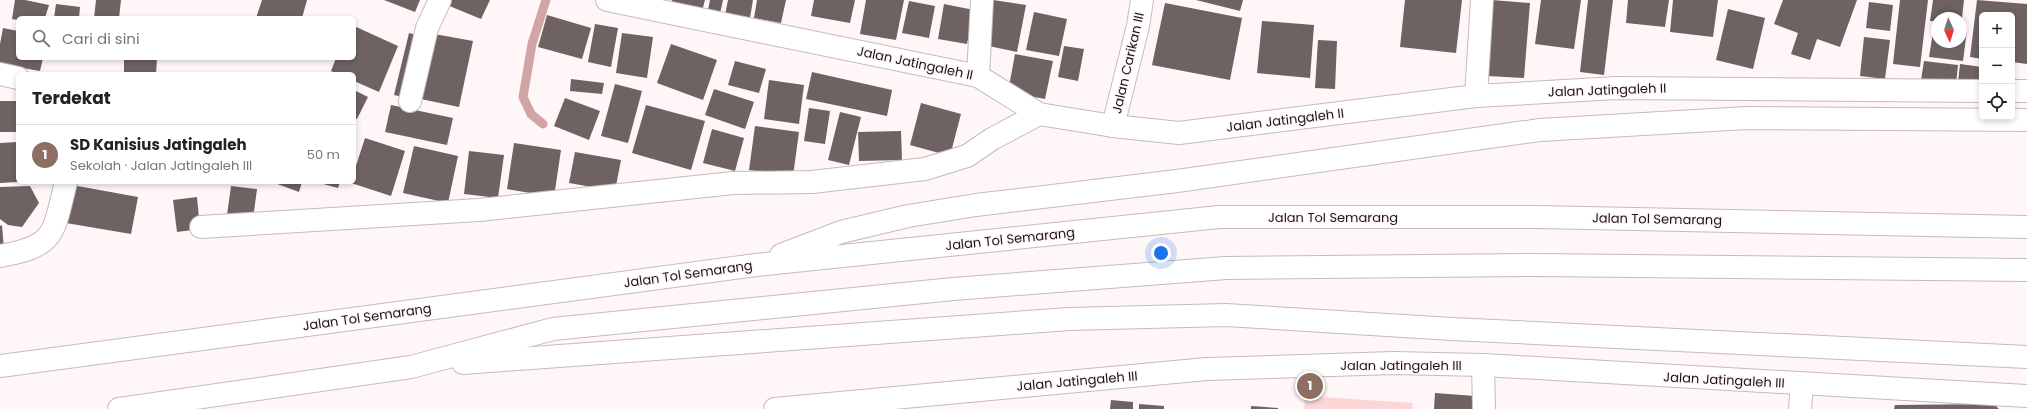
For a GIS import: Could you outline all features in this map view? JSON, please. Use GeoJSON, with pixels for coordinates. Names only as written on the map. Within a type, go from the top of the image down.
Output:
{"type":"FeatureCollection","features":[{"type":"Feature","properties":{"kind":"main road"},"geometry":{"type":"LineString","coordinates":[[410,101],[427,28],[440,0]]}},
{"type":"Feature","properties":{"kind":"main road","name":"Jalan Jatingaleh II"},"geometry":{"type":"LineString","coordinates":[[607,0],[978,76],[1039,114],[1113,126],[1179,134],[1476,96],[1617,88],[1979,90]]}},
{"type":"Feature","properties":{"kind":"main road"},"geometry":{"type":"LineString","coordinates":[[978,76],[982,0]]}},
{"type":"Feature","properties":{"kind":"main road","name":"Jalan Carikan III"},"geometry":{"type":"LineString","coordinates":[[1113,126],[1138,26],[1142,0]]}},
{"type":"Feature","properties":{"kind":"main road"},"geometry":{"type":"LineString","coordinates":[[1476,96],[1482,0]]}},
{"type":"Feature","properties":{"kind":"main road"},"geometry":{"type":"LineString","coordinates":[[0,74],[16,78]]}},
{"type":"Feature","properties":{"kind":"main road"},"geometry":{"type":"LineString","coordinates":[[2015,91],[2027,91]]}},
{"type":"Feature","properties":{"kind":"main road"},"geometry":{"type":"LineString","coordinates":[[201,227],[479,210],[732,183],[812,182],[925,169],[967,156],[992,139],[1039,114]]}},
{"type":"Feature","properties":{"kind":"main road"},"geometry":{"type":"LineString","coordinates":[[756,265],[841,232],[908,216],[976,205],[1177,181],[1540,130],[1747,118],[2027,120]]}},
{"type":"Feature","properties":{"kind":"main road"},"geometry":{"type":"LineString","coordinates":[[0,256],[24,252],[39,245],[49,237],[56,224],[66,184]]}},
{"type":"Feature","properties":{"kind":"main road","name":"Jalan Tol Semarang"},"geometry":{"type":"LineString","coordinates":[[0,366],[756,265],[1218,217],[1537,217],[2027,227]]}},
{"type":"Feature","properties":{"kind":"main road"},"geometry":{"type":"LineString","coordinates":[[411,367],[553,329],[953,289],[1226,268],[1542,265],[2027,270]]}},
{"type":"Feature","properties":{"kind":"main road"},"geometry":{"type":"LineString","coordinates":[[119,409],[411,367],[1069,319],[1226,315],[1452,329],[2027,357]]}},
{"type":"Feature","properties":{"kind":"main road","name":"Jalan Jatingaleh III"},"geometry":{"type":"LineString","coordinates":[[775,409],[1207,369],[1393,363],[1484,365],[2027,396]]}},
{"type":"Feature","properties":{"kind":"main road"},"geometry":{"type":"LineString","coordinates":[[1484,365],[1484,409]]}},
{"type":"Feature","properties":{"kind":"main road"},"geometry":{"type":"LineString","coordinates":[[1800,409],[1802,384]]}},
{"type":"Feature","properties":{"kind":"shaded area"},"geometry":{"type":"Polygon","coordinates":[[[1305,396],[1413,403],[1412,409],[1304,409],[1305,396]]]}},
{"type":"Feature","properties":{"kind":"building"},"geometry":{"type":"Polygon","coordinates":[[[15,0],[25,0],[49,5],[46,16],[16,16],[16,20],[12,19],[15,0]]]}},
{"type":"Feature","properties":{"kind":"building"},"geometry":{"type":"Polygon","coordinates":[[[96,0],[121,0],[119,16],[94,16],[96,0]]]}},
{"type":"Feature","properties":{"kind":"building"},"geometry":{"type":"Polygon","coordinates":[[[262,0],[307,0],[303,16],[257,16],[262,0]]]}},
{"type":"Feature","properties":{"kind":"building"},"geometry":{"type":"Polygon","coordinates":[[[384,0],[420,0],[415,12],[384,0]]]}},
{"type":"Feature","properties":{"kind":"building"},"geometry":{"type":"Polygon","coordinates":[[[449,0],[490,0],[481,19],[447,5],[449,0]]]}},
{"type":"Feature","properties":{"kind":"building"},"geometry":{"type":"Polygon","coordinates":[[[672,0],[705,0],[701,15],[671,6],[672,0]]]}},
{"type":"Feature","properties":{"kind":"building"},"geometry":{"type":"Polygon","coordinates":[[[710,0],[723,0],[719,18],[707,15],[710,0]]]}},
{"type":"Feature","properties":{"kind":"building"},"geometry":{"type":"Polygon","coordinates":[[[728,0],[753,0],[749,24],[724,20],[728,0]]]}},
{"type":"Feature","properties":{"kind":"building"},"geometry":{"type":"Polygon","coordinates":[[[757,0],[786,0],[781,23],[754,18],[757,0]]]}},
{"type":"Feature","properties":{"kind":"building"},"geometry":{"type":"Polygon","coordinates":[[[814,0],[855,0],[850,23],[811,16],[814,0]]]}},
{"type":"Feature","properties":{"kind":"building"},"geometry":{"type":"Polygon","coordinates":[[[866,0],[904,0],[896,40],[860,34],[866,0]]]}},
{"type":"Feature","properties":{"kind":"building"},"geometry":{"type":"Polygon","coordinates":[[[993,0],[1026,5],[1017,52],[984,45],[993,0]]]}},
{"type":"Feature","properties":{"kind":"building"},"geometry":{"type":"Polygon","coordinates":[[[1196,0],[1243,0],[1240,11],[1196,0]]]}},
{"type":"Feature","properties":{"kind":"building"},"geometry":{"type":"Polygon","coordinates":[[[1405,0],[1462,0],[1456,53],[1400,47],[1405,0]]]}},
{"type":"Feature","properties":{"kind":"building"},"geometry":{"type":"Polygon","coordinates":[[[1492,0],[1530,3],[1524,78],[1487,76],[1492,0]]]}},
{"type":"Feature","properties":{"kind":"building"},"geometry":{"type":"Polygon","coordinates":[[[1541,0],[1581,0],[1574,49],[1535,44],[1541,0]]]}},
{"type":"Feature","properties":{"kind":"building"},"geometry":{"type":"Polygon","coordinates":[[[1588,0],[1613,0],[1604,75],[1580,72],[1588,0]]]}},
{"type":"Feature","properties":{"kind":"building"},"geometry":{"type":"Polygon","coordinates":[[[1628,0],[1669,0],[1665,27],[1626,23],[1628,0]]]}},
{"type":"Feature","properties":{"kind":"building"},"geometry":{"type":"Polygon","coordinates":[[[1673,0],[1718,0],[1713,37],[1670,32],[1673,0]]]}},
{"type":"Feature","properties":{"kind":"building"},"geometry":{"type":"Polygon","coordinates":[[[1783,0],[1857,0],[1840,47],[1817,39],[1810,60],[1791,54],[1798,33],[1774,24],[1783,0]]]}},
{"type":"Feature","properties":{"kind":"building"},"geometry":{"type":"Polygon","coordinates":[[[1900,0],[1928,0],[1920,67],[1893,64],[1900,0]]]}},
{"type":"Feature","properties":{"kind":"building"},"geometry":{"type":"Polygon","coordinates":[[[1933,0],[1964,0],[1963,12],[1931,12],[1933,0]]]}},
{"type":"Feature","properties":{"kind":"building"},"geometry":{"type":"Polygon","coordinates":[[[1977,0],[2027,4],[2027,64],[2015,62],[2015,12],[1979,12],[1979,58],[1970,57],[1977,0]]]}},
{"type":"Feature","properties":{"kind":"building"},"geometry":{"type":"Polygon","coordinates":[[[909,1],[935,6],[929,38],[902,33],[909,1]]]}},
{"type":"Feature","properties":{"kind":"building"},"geometry":{"type":"Polygon","coordinates":[[[1869,2],[1893,5],[1890,31],[1866,28],[1869,2]]]}},
{"type":"Feature","properties":{"kind":"building"},"geometry":{"type":"Polygon","coordinates":[[[1165,3],[1242,18],[1230,80],[1152,65],[1165,3]]]}},
{"type":"Feature","properties":{"kind":"building"},"geometry":{"type":"Polygon","coordinates":[[[56,4],[80,7],[79,16],[54,16],[56,4]]]}},
{"type":"Feature","properties":{"kind":"building"},"geometry":{"type":"Polygon","coordinates":[[[944,4],[974,10],[967,44],[938,39],[944,4]]]}},
{"type":"Feature","properties":{"kind":"building"},"geometry":{"type":"Polygon","coordinates":[[[1728,9],[1765,18],[1753,69],[1716,60],[1728,9]]]}},
{"type":"Feature","properties":{"kind":"building"},"geometry":{"type":"Polygon","coordinates":[[[1034,12],[1067,19],[1059,56],[1026,50],[1034,12]]]}},
{"type":"Feature","properties":{"kind":"building"},"geometry":{"type":"Polygon","coordinates":[[[547,15],[591,28],[582,59],[538,47],[547,15]]]}},
{"type":"Feature","properties":{"kind":"building"},"geometry":{"type":"Polygon","coordinates":[[[1262,21],[1314,25],[1310,78],[1257,73],[1262,21]]]}},
{"type":"Feature","properties":{"kind":"building"},"geometry":{"type":"Polygon","coordinates":[[[595,24],[618,28],[611,67],[588,62],[595,24]]]}},
{"type":"Feature","properties":{"kind":"building"},"geometry":{"type":"Polygon","coordinates":[[[356,27],[398,46],[379,92],[356,82],[356,72],[331,71],[335,60],[356,60],[356,27]]]}},
{"type":"Feature","properties":{"kind":"building"},"geometry":{"type":"Polygon","coordinates":[[[3,28],[16,31],[16,60],[43,60],[40,71],[0,64],[0,44],[3,28]]]}},
{"type":"Feature","properties":{"kind":"building"},"geometry":{"type":"Polygon","coordinates":[[[409,33],[423,37],[408,98],[394,95],[409,33]]]}},
{"type":"Feature","properties":{"kind":"building"},"geometry":{"type":"Polygon","coordinates":[[[429,33],[473,41],[459,107],[416,98],[429,33]]]}},
{"type":"Feature","properties":{"kind":"building"},"geometry":{"type":"Polygon","coordinates":[[[622,33],[653,37],[647,78],[616,73],[622,33]]]}},
{"type":"Feature","properties":{"kind":"building"},"geometry":{"type":"Polygon","coordinates":[[[1864,37],[1890,40],[1885,79],[1860,76],[1864,37]]]}},
{"type":"Feature","properties":{"kind":"building"},"geometry":{"type":"Polygon","coordinates":[[[1318,40],[1337,41],[1335,89],[1315,88],[1318,40]]]}},
{"type":"Feature","properties":{"kind":"building"},"geometry":{"type":"Polygon","coordinates":[[[671,44],[717,60],[703,100],[657,83],[671,44]]]}},
{"type":"Feature","properties":{"kind":"building"},"geometry":{"type":"Polygon","coordinates":[[[1931,45],[1931,48],[1965,48],[1963,61],[1929,57],[1931,45]]]}},
{"type":"Feature","properties":{"kind":"building"},"geometry":{"type":"Polygon","coordinates":[[[1064,46],[1084,49],[1078,81],[1058,77],[1064,46]]]}},
{"type":"Feature","properties":{"kind":"building"},"geometry":{"type":"Polygon","coordinates":[[[1015,54],[1053,61],[1045,99],[1008,92],[1015,54]]]}},
{"type":"Feature","properties":{"kind":"building"},"geometry":{"type":"Polygon","coordinates":[[[124,60],[157,60],[156,72],[124,72],[124,60]]]}},
{"type":"Feature","properties":{"kind":"building"},"geometry":{"type":"Polygon","coordinates":[[[735,61],[766,69],[759,93],[728,85],[735,61]]]}},
{"type":"Feature","properties":{"kind":"building"},"geometry":{"type":"Polygon","coordinates":[[[1924,61],[1958,65],[1956,84],[1921,80],[1924,61]]]}},
{"type":"Feature","properties":{"kind":"building"},"geometry":{"type":"Polygon","coordinates":[[[1960,64],[1979,67],[1979,85],[1958,82],[1960,64]]]}},
{"type":"Feature","properties":{"kind":"building"},"geometry":{"type":"Polygon","coordinates":[[[812,72],[892,90],[887,116],[806,99],[812,72]]]}},
{"type":"Feature","properties":{"kind":"building"},"geometry":{"type":"Polygon","coordinates":[[[571,79],[604,83],[602,94],[570,91],[571,79]]]}},
{"type":"Feature","properties":{"kind":"building"},"geometry":{"type":"Polygon","coordinates":[[[769,80],[804,85],[799,124],[764,119],[769,80]]]}},
{"type":"Feature","properties":{"kind":"building"},"geometry":{"type":"Polygon","coordinates":[[[615,84],[642,91],[628,143],[601,136],[615,84]]]}},
{"type":"Feature","properties":{"kind":"building"},"geometry":{"type":"Polygon","coordinates":[[[714,89],[754,102],[745,129],[705,115],[714,89]]]}},
{"type":"Feature","properties":{"kind":"building"},"geometry":{"type":"Polygon","coordinates":[[[356,91],[368,97],[356,119],[356,91]]]}},
{"type":"Feature","properties":{"kind":"building"},"geometry":{"type":"Polygon","coordinates":[[[565,98],[600,111],[589,140],[554,126],[565,98]]]}},
{"type":"Feature","properties":{"kind":"building"},"geometry":{"type":"Polygon","coordinates":[[[0,101],[16,101],[16,132],[0,132],[0,101]]]}},
{"type":"Feature","properties":{"kind":"building"},"geometry":{"type":"Polygon","coordinates":[[[921,103],[961,114],[950,156],[910,145],[921,103]]]}},
{"type":"Feature","properties":{"kind":"building"},"geometry":{"type":"Polygon","coordinates":[[[391,105],[453,118],[447,145],[385,132],[391,105]]]}},
{"type":"Feature","properties":{"kind":"building"},"geometry":{"type":"Polygon","coordinates":[[[646,105],[705,121],[691,170],[632,153],[646,105]]]}},
{"type":"Feature","properties":{"kind":"building"},"geometry":{"type":"Polygon","coordinates":[[[809,108],[830,111],[825,144],[804,141],[809,108]]]}},
{"type":"Feature","properties":{"kind":"building"},"geometry":{"type":"Polygon","coordinates":[[[840,112],[861,117],[849,165],[828,160],[840,112]]]}},
{"type":"Feature","properties":{"kind":"building"},"geometry":{"type":"Polygon","coordinates":[[[755,126],[799,132],[793,176],[749,170],[755,126]]]}},
{"type":"Feature","properties":{"kind":"building"},"geometry":{"type":"Polygon","coordinates":[[[712,129],[744,138],[735,171],[703,163],[712,129]]]}},
{"type":"Feature","properties":{"kind":"building"},"geometry":{"type":"Polygon","coordinates":[[[901,131],[902,160],[859,161],[858,132],[901,131]]]}},
{"type":"Feature","properties":{"kind":"building"},"geometry":{"type":"Polygon","coordinates":[[[365,138],[405,151],[391,196],[354,184],[356,184],[356,166],[365,138]]]}},
{"type":"Feature","properties":{"kind":"building"},"geometry":{"type":"Polygon","coordinates":[[[16,142],[16,182],[0,183],[0,143],[16,142]]]}},
{"type":"Feature","properties":{"kind":"building"},"geometry":{"type":"Polygon","coordinates":[[[514,143],[561,150],[554,197],[507,189],[514,143]]]}},
{"type":"Feature","properties":{"kind":"building"},"geometry":{"type":"Polygon","coordinates":[[[414,146],[458,156],[448,203],[403,193],[414,146]]]}},
{"type":"Feature","properties":{"kind":"building"},"geometry":{"type":"Polygon","coordinates":[[[469,151],[504,155],[498,198],[464,194],[469,151]]]}},
{"type":"Feature","properties":{"kind":"building"},"geometry":{"type":"Polygon","coordinates":[[[575,152],[621,160],[615,191],[569,183],[575,152]]]}},
{"type":"Feature","properties":{"kind":"building"},"geometry":{"type":"Polygon","coordinates":[[[277,184],[301,184],[299,192],[277,184]]]}},
{"type":"Feature","properties":{"kind":"building"},"geometry":{"type":"Polygon","coordinates":[[[323,184],[339,184],[338,188],[323,184]]]}},
{"type":"Feature","properties":{"kind":"building"},"geometry":{"type":"Polygon","coordinates":[[[72,185],[138,197],[131,234],[66,223],[72,185]]]}},
{"type":"Feature","properties":{"kind":"building"},"geometry":{"type":"Polygon","coordinates":[[[30,186],[39,203],[22,227],[8,225],[0,219],[0,187],[30,186]]]}},
{"type":"Feature","properties":{"kind":"building"},"geometry":{"type":"Polygon","coordinates":[[[231,186],[257,189],[253,219],[227,215],[231,186]]]}},
{"type":"Feature","properties":{"kind":"building"},"geometry":{"type":"Polygon","coordinates":[[[197,197],[200,229],[177,232],[173,200],[197,197]]]}},
{"type":"Feature","properties":{"kind":"building"},"geometry":{"type":"Polygon","coordinates":[[[2,225],[4,250],[0,251],[0,226],[2,225]]]}},
{"type":"Feature","properties":{"kind":"building"},"geometry":{"type":"Polygon","coordinates":[[[1435,393],[1488,397],[1487,409],[1434,409],[1435,393]]]}},
{"type":"Feature","properties":{"kind":"building"},"geometry":{"type":"Polygon","coordinates":[[[1111,400],[1133,402],[1133,409],[1110,409],[1111,400]]]}},
{"type":"Feature","properties":{"kind":"building"},"geometry":{"type":"Polygon","coordinates":[[[1139,404],[1164,406],[1164,409],[1139,409],[1139,404]]]}},
{"type":"Feature","properties":{"kind":"building"},"geometry":{"type":"Polygon","coordinates":[[[1994,404],[1999,409],[1894,409],[1895,405],[1994,404]]]}},
{"type":"Feature","properties":{"kind":"building"},"geometry":{"type":"Polygon","coordinates":[[[1251,406],[1278,408],[1278,409],[1251,409],[1251,406]]]}},
{"type":"Feature","properties":{"kind":"waterway"},"geometry":{"type":"LineString","coordinates":[[543,124],[531,114],[523,97],[532,44],[546,0]]}},
{"type":"Feature","properties":{"kind":"place","name":"SD Kanisius Jatingaleh"},"geometry":{"type":"Point","coordinates":[1310,386]}}]}
